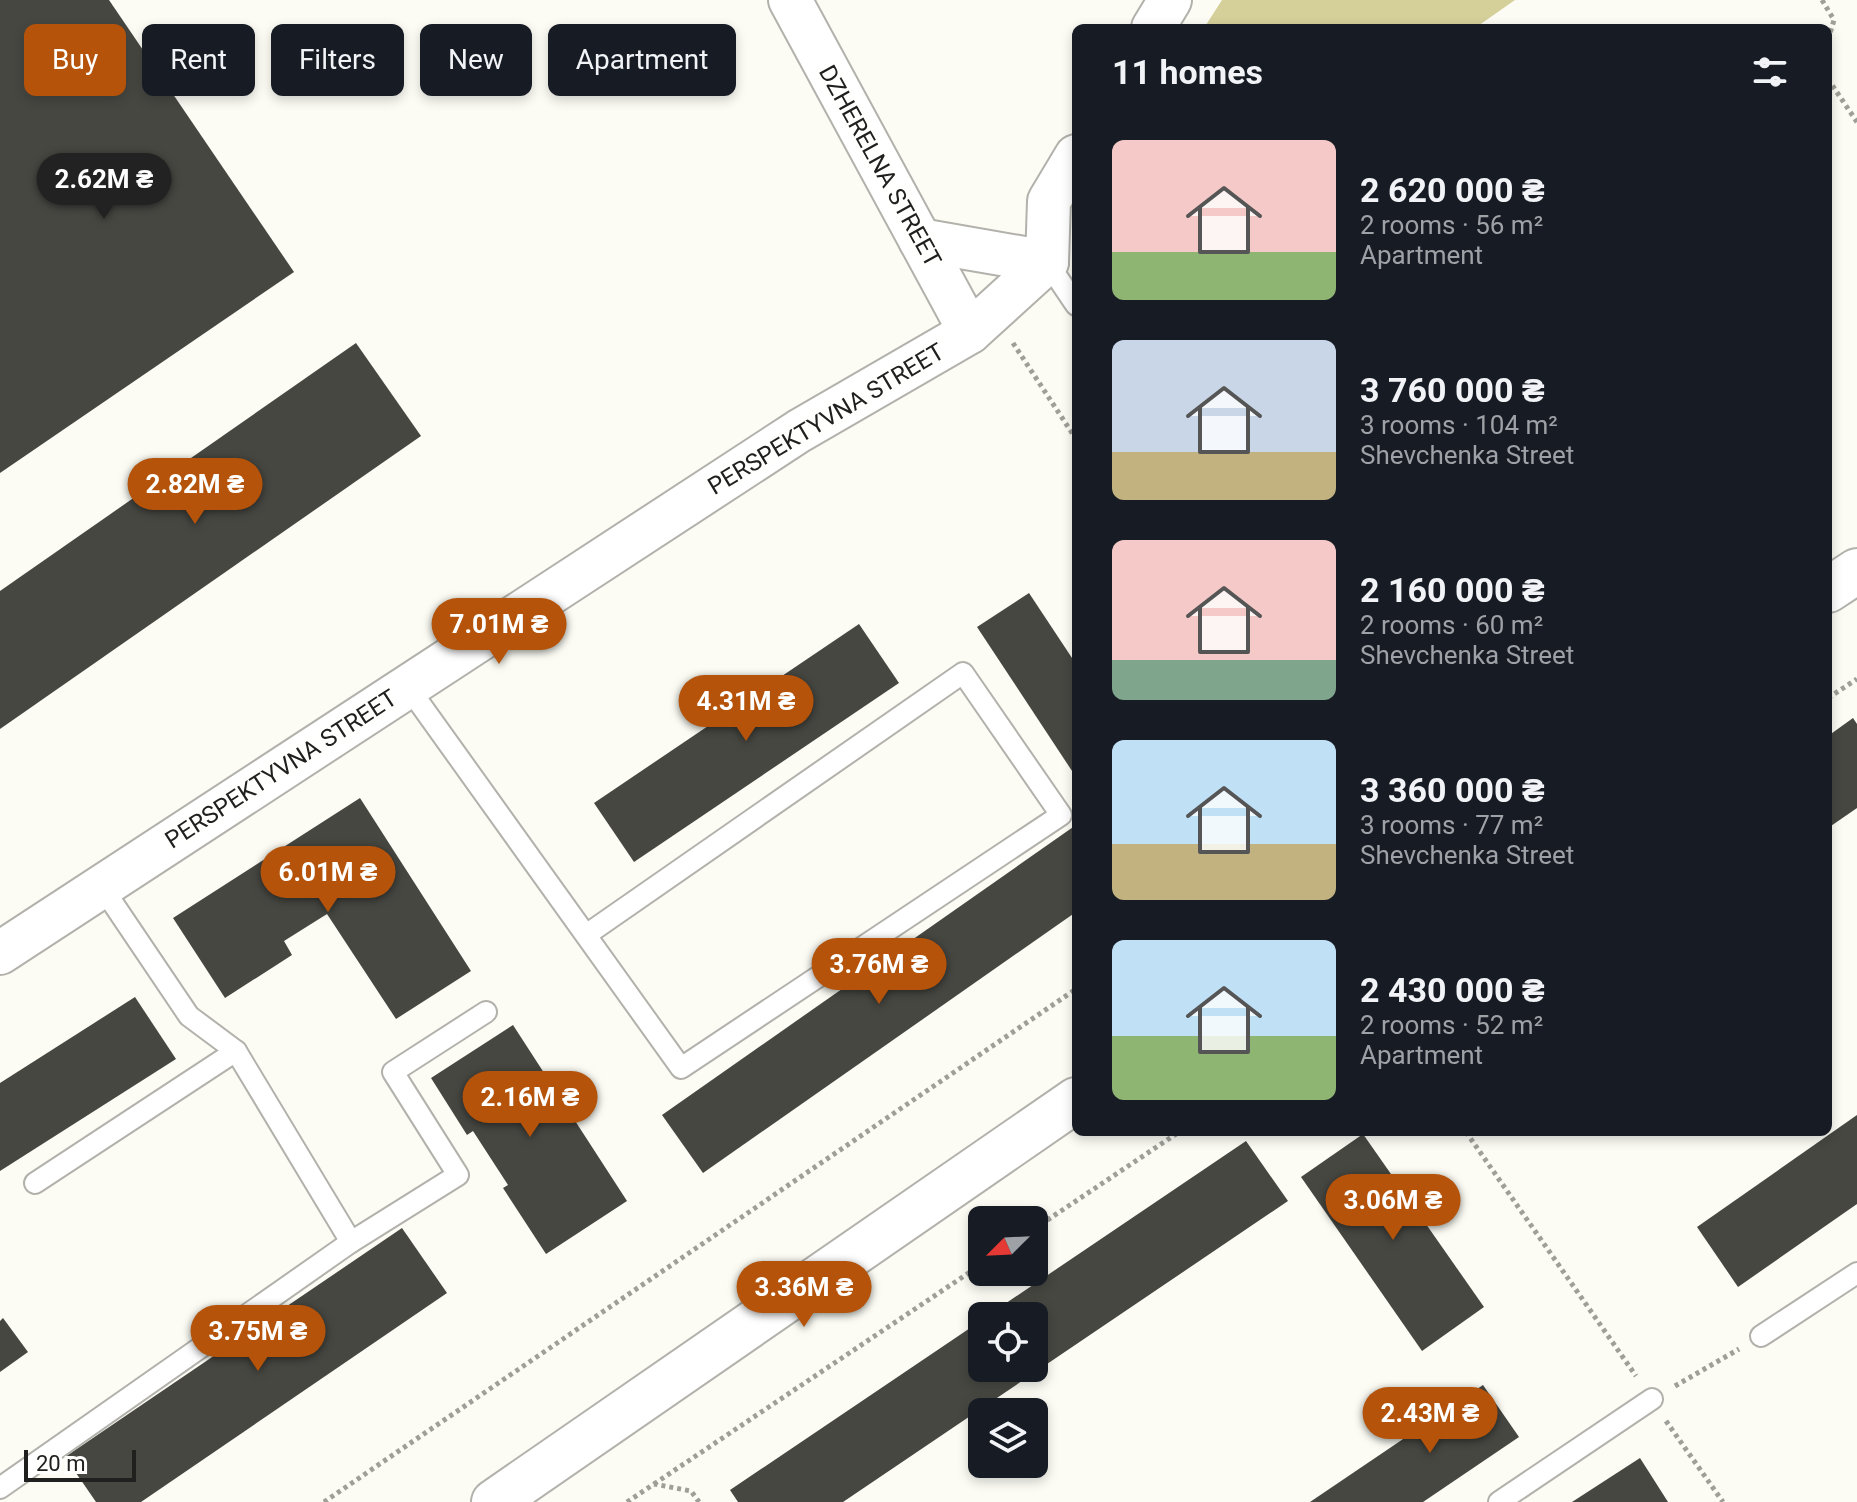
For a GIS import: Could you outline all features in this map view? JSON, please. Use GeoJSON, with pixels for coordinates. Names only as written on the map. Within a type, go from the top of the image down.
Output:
{"type":"FeatureCollection","features":[{"type":"Feature","properties":{"kind":"street","name":"DZHERELNA STREET"},"geometry":{"type":"LineString","coordinates":[[790,0],[920,240],[981,322]]}},
{"type":"Feature","properties":{"kind":"street"},"geometry":{"type":"LineString","coordinates":[[1155,24],[1170,0]]}},
{"type":"Feature","properties":{"kind":"street"},"geometry":{"type":"LineString","coordinates":[[920,240],[1047,262],[1049,201],[1072,163]]}},
{"type":"Feature","properties":{"kind":"street","name":"PERSPEKTYVNA STREET"},"geometry":{"type":"LineString","coordinates":[[0,953],[799,431],[981,322],[1047,262]]}},
{"type":"Feature","properties":{"kind":"street"},"geometry":{"type":"LineString","coordinates":[[494,1502],[1072,1103]]}},
{"type":"Feature","properties":{"kind":"lane"},"geometry":{"type":"LineString","coordinates":[[1047,262],[1072,299]]}},
{"type":"Feature","properties":{"kind":"lane"},"geometry":{"type":"LineString","coordinates":[[408,687],[681,1068],[1061,815],[963,673],[586,935]]}},
{"type":"Feature","properties":{"kind":"lane"},"geometry":{"type":"LineString","coordinates":[[102,887],[189,1016],[236,1051],[351,1242]]}},
{"type":"Feature","properties":{"kind":"lane"},"geometry":{"type":"LineString","coordinates":[[0,1488],[351,1242],[458,1175],[393,1072],[486,1012]]}},
{"type":"Feature","properties":{"kind":"lane"},"geometry":{"type":"LineString","coordinates":[[35,1183],[236,1051]]}},
{"type":"Feature","properties":{"kind":"lane"},"geometry":{"type":"LineString","coordinates":[[1761,1336],[1857,1273]]}},
{"type":"Feature","properties":{"kind":"lane"},"geometry":{"type":"LineString","coordinates":[[1499,1502],[1652,1399]]}},
{"type":"Feature","properties":{"kind":"path"},"geometry":{"type":"LineString","coordinates":[[1822,0],[1834,20],[1832,27]]}},
{"type":"Feature","properties":{"kind":"path"},"geometry":{"type":"LineString","coordinates":[[1832,85],[1857,122]]}},
{"type":"Feature","properties":{"kind":"path"},"geometry":{"type":"LineString","coordinates":[[981,322],[1072,434]]}},
{"type":"Feature","properties":{"kind":"path"},"geometry":{"type":"LineString","coordinates":[[1832,695],[1857,679]]}},
{"type":"Feature","properties":{"kind":"path"},"geometry":{"type":"LineString","coordinates":[[324,1502],[1072,992]]}},
{"type":"Feature","properties":{"kind":"path"},"geometry":{"type":"LineString","coordinates":[[1048,1220],[1173,1136]]}},
{"type":"Feature","properties":{"kind":"path"},"geometry":{"type":"LineString","coordinates":[[1469,1136],[1723,1502]]}},
{"type":"Feature","properties":{"kind":"path"},"geometry":{"type":"LineString","coordinates":[[627,1502],[968,1273]]}},
{"type":"Feature","properties":{"kind":"path"},"geometry":{"type":"LineString","coordinates":[[1652,1399],[1761,1336]]}},
{"type":"Feature","properties":{"kind":"path"},"geometry":{"type":"LineString","coordinates":[[654,1484],[691,1491],[699,1502]]}},
{"type":"Feature","properties":{"kind":"shaded area"},"geometry":{"type":"Polygon","coordinates":[[[1222,0],[1515,0],[1481,24],[1207,24],[1222,0]]]}},
{"type":"Feature","properties":{"kind":"building"},"geometry":{"type":"Polygon","coordinates":[[[0,0],[109,0],[125,24],[24,24],[24,96],[126,96],[126,25],[142,49],[142,96],[174,96],[294,272],[0,473],[0,0]]]}},
{"type":"Feature","properties":{"kind":"building"},"geometry":{"type":"Polygon","coordinates":[[[356,343],[421,436],[0,729],[0,591],[356,343]]]}},
{"type":"Feature","properties":{"kind":"building"},"geometry":{"type":"Polygon","coordinates":[[[1029,593],[1072,658],[1072,771],[977,627],[1029,593]]]}},
{"type":"Feature","properties":{"kind":"building"},"geometry":{"type":"Polygon","coordinates":[[[859,624],[899,683],[634,862],[594,803],[859,624]]]}},
{"type":"Feature","properties":{"kind":"building"},"geometry":{"type":"Polygon","coordinates":[[[1853,718],[1857,724],[1857,808],[1832,825],[1832,733],[1853,718]]]}},
{"type":"Feature","properties":{"kind":"building"},"geometry":{"type":"Polygon","coordinates":[[[360,798],[471,971],[396,1019],[327,914],[284,941],[292,955],[225,998],[173,918],[360,798]]]}},
{"type":"Feature","properties":{"kind":"building"},"geometry":{"type":"Polygon","coordinates":[[[1072,828],[1072,915],[703,1173],[662,1115],[1072,828]]]}},
{"type":"Feature","properties":{"kind":"building"},"geometry":{"type":"Polygon","coordinates":[[[135,997],[176,1059],[0,1171],[0,1083],[135,997]]]}},
{"type":"Feature","properties":{"kind":"building"},"geometry":{"type":"Polygon","coordinates":[[[513,1025],[627,1201],[546,1254],[503,1188],[508,1185],[473,1131],[467,1135],[431,1078],[513,1025]]]}},
{"type":"Feature","properties":{"kind":"building"},"geometry":{"type":"Polygon","coordinates":[[[1857,1115],[1857,1204],[1738,1287],[1697,1227],[1827,1136],[1832,1136],[1832,1132],[1857,1115]]]}},
{"type":"Feature","properties":{"kind":"building"},"geometry":{"type":"Polygon","coordinates":[[[1364,1136],[1484,1307],[1422,1351],[1301,1177],[1364,1136]]]}},
{"type":"Feature","properties":{"kind":"building"},"geometry":{"type":"Polygon","coordinates":[[[1246,1141],[1288,1201],[1048,1363],[1048,1302],[1008,1302],[1031,1286],[1048,1286],[1048,1275],[1246,1141]]]}},
{"type":"Feature","properties":{"kind":"building"},"geometry":{"type":"Polygon","coordinates":[[[402,1228],[447,1293],[141,1502],[96,1502],[65,1457],[402,1228]]]}},
{"type":"Feature","properties":{"kind":"building"},"geometry":{"type":"Polygon","coordinates":[[[3,1318],[28,1352],[0,1372],[0,1321],[3,1318]]]}},
{"type":"Feature","properties":{"kind":"building"},"geometry":{"type":"Polygon","coordinates":[[[968,1329],[968,1382],[1020,1382],[997,1398],[968,1398],[968,1417],[843,1502],[738,1502],[730,1490],[968,1329]]]}},
{"type":"Feature","properties":{"kind":"building"},"geometry":{"type":"Polygon","coordinates":[[[1483,1385],[1519,1437],[1423,1502],[1310,1502],[1483,1385]]]}},
{"type":"Feature","properties":{"kind":"building"},"geometry":{"type":"Polygon","coordinates":[[[1640,1458],[1668,1502],[1572,1502],[1640,1458]]]}}]}
